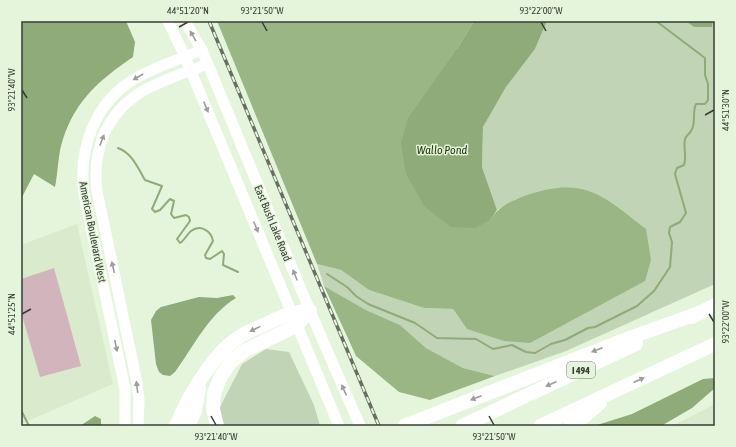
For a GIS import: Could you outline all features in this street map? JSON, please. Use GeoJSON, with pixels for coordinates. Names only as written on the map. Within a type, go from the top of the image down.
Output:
{"type":"FeatureCollection","features":[{"type":"Feature","properties":{"kind":"highway","name":"I 494"},"geometry":{"type":"LineString","coordinates":[[462,426],[715,306]]}},
{"type":"Feature","properties":{"kind":"highway"},"geometry":{"type":"LineString","coordinates":[[176,426],[184,406],[216,358],[237,338],[291,312],[310,311]]}},
{"type":"Feature","properties":{"kind":"highway"},"geometry":{"type":"LineString","coordinates":[[217,426],[213,409],[214,394],[221,376],[228,365],[244,351],[296,326],[310,311]]}},
{"type":"Feature","properties":{"kind":"highway"},"geometry":{"type":"LineString","coordinates":[[404,426],[632,337],[699,313]]}},
{"type":"Feature","properties":{"kind":"highway"},"geometry":{"type":"LineString","coordinates":[[540,426],[715,344]]}},
{"type":"Feature","properties":{"kind":"highway"},"geometry":{"type":"LineString","coordinates":[[188,426],[195,411],[200,383]]}},
{"type":"Feature","properties":{"kind":"highway"},"geometry":{"type":"LineString","coordinates":[[570,426],[579,422],[615,391]]}},
{"type":"Feature","properties":{"kind":"street","name":"East Bush Lake Road"},"geometry":{"type":"LineString","coordinates":[[168,21],[191,71],[296,326],[339,426]]}},
{"type":"Feature","properties":{"kind":"street","name":"East Bush Lake Road"},"geometry":{"type":"LineString","coordinates":[[185,21],[202,50],[310,311],[360,426]]}},
{"type":"Feature","properties":{"kind":"street","name":"American Boulevard West"},"geometry":{"type":"LineString","coordinates":[[125,426],[125,389],[84,194],[82,178],[83,160],[92,127],[110,99],[135,78],[202,50]]}},
{"type":"Feature","properties":{"kind":"street","name":"American Boulevard West"},"geometry":{"type":"LineString","coordinates":[[138,426],[137,382],[97,191],[95,173],[96,158],[102,138],[111,121],[130,100],[156,84],[207,64]]}},
{"type":"Feature","properties":{"kind":"shaded area"},"geometry":{"type":"Polygon","coordinates":[[[217,21],[474,21],[457,49],[490,220],[497,211],[506,204],[527,195],[564,188],[579,188],[592,192],[604,198],[646,229],[651,260],[645,281],[530,343],[504,341],[467,329],[453,309],[424,308],[369,290],[341,270],[317,264],[217,21]]]}},
{"type":"Feature","properties":{"kind":"shaded area"},"geometry":{"type":"Polygon","coordinates":[[[547,21],[685,21],[694,27],[712,26],[713,21],[715,21],[715,284],[566,351],[495,376],[463,368],[426,348],[400,325],[366,310],[324,286],[317,264],[341,270],[369,290],[424,308],[453,309],[467,329],[516,199],[497,210],[482,167],[483,127],[506,87],[535,49],[547,21]]]}},
{"type":"Feature","properties":{"kind":"shaded area"},"geometry":{"type":"Polygon","coordinates":[[[77,224],[113,384],[21,424],[21,245],[77,224]]]}},
{"type":"Feature","properties":{"kind":"shaded area"},"geometry":{"type":"Polygon","coordinates":[[[324,286],[366,310],[400,325],[426,348],[463,368],[495,376],[430,400],[399,392],[356,356],[324,286]]]}},
{"type":"Feature","properties":{"kind":"shaded area"},"geometry":{"type":"Polygon","coordinates":[[[266,349],[289,352],[314,405],[320,426],[224,426],[219,409],[242,364],[266,349]]]}},
{"type":"Feature","properties":{"kind":"shaded area"},"geometry":{"type":"Polygon","coordinates":[[[715,404],[715,426],[672,426],[715,404]]]}},
{"type":"Feature","properties":{"kind":"water"},"geometry":{"type":"Polygon","coordinates":[[[21,21],[126,21],[135,42],[133,57],[100,82],[82,101],[75,112],[68,125],[61,144],[55,187],[34,174],[21,199],[21,21]]]}},
{"type":"Feature","properties":{"kind":"water","name":"Wallo Pond"},"geometry":{"type":"Polygon","coordinates":[[[474,21],[547,21],[535,49],[506,87],[483,127],[482,167],[497,210],[490,220],[475,228],[451,227],[425,207],[406,174],[401,144],[408,118],[457,49],[474,21]]]}},
{"type":"Feature","properties":{"kind":"water"},"geometry":{"type":"Polygon","coordinates":[[[685,21],[713,21],[712,27],[694,27],[685,21]]]}},
{"type":"Feature","properties":{"kind":"water"},"geometry":{"type":"Polygon","coordinates":[[[233,295],[236,298],[217,313],[209,322],[175,372],[170,376],[163,375],[159,372],[156,364],[151,320],[156,311],[161,307],[199,297],[217,298],[233,295]]]}},
{"type":"Feature","properties":{"kind":"water"},"geometry":{"type":"Polygon","coordinates":[[[715,378],[715,388],[692,408],[661,426],[594,426],[632,414],[703,379],[715,378]]]}},
{"type":"Feature","properties":{"kind":"water"},"geometry":{"type":"Polygon","coordinates":[[[95,416],[101,419],[101,426],[80,426],[95,416]]]}},
{"type":"Feature","properties":{"kind":"building"},"geometry":{"type":"Polygon","coordinates":[[[54,268],[81,366],[40,377],[21,312],[21,279],[54,268]]]}},
{"type":"Feature","properties":{"kind":"waterway"},"geometry":{"type":"LineString","coordinates":[[327,274],[347,287],[356,296],[368,304],[415,323],[437,338],[476,339],[493,349],[512,345],[526,352],[535,353],[551,344],[565,340],[588,328],[595,327],[637,306],[654,291],[670,267],[672,242],[669,233],[670,227],[680,222],[686,213],[675,174],[677,168],[684,165],[685,139],[694,123],[694,110],[696,104],[705,104],[708,100],[708,84],[705,75],[705,58],[656,21]]}},
{"type":"Feature","properties":{"kind":"waterway"},"geometry":{"type":"LineString","coordinates":[[118,148],[123,150],[131,157],[145,180],[162,186],[152,209],[155,212],[160,210],[170,199],[174,201],[171,214],[174,218],[186,215],[189,217],[190,221],[177,239],[180,243],[191,231],[202,228],[210,234],[213,241],[205,255],[206,258],[210,259],[222,251],[224,254],[223,265],[238,272]]}},
{"type":"Feature","properties":{"kind":"waterway"},"geometry":{"type":"LineString","coordinates":[[21,410],[29,426]]}},
{"type":"Feature","properties":{"kind":"railway"},"geometry":{"type":"LineString","coordinates":[[209,21],[379,426]]}}]}
